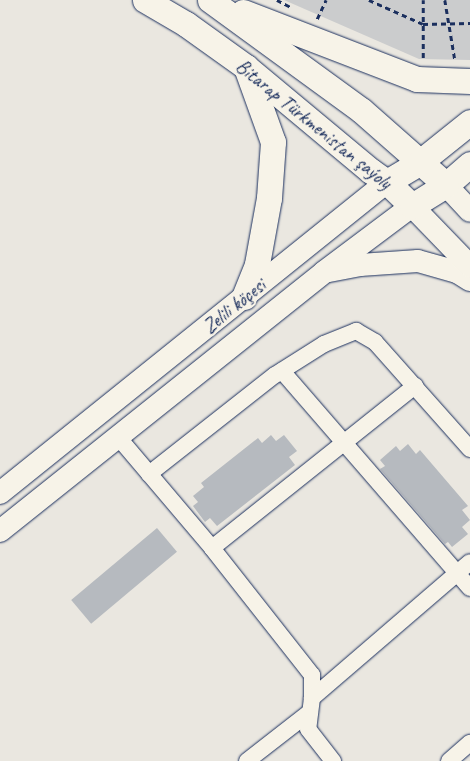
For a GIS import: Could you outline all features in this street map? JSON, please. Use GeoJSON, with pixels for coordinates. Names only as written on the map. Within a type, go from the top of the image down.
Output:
{"type":"FeatureCollection","features":[{"type":"Feature","properties":{"kind":"main road","name":"Bitarap Türkmenistan şaýoly"},"geometry":{"type":"LineString","coordinates":[[145,0],[186,24],[246,67],[371,171],[387,182],[470,266]]}},
{"type":"Feature","properties":{"kind":"main road","name":"Bitarap Türkmenistan şaýoly"},"geometry":{"type":"LineString","coordinates":[[212,0],[361,110],[446,185],[470,211]]}},
{"type":"Feature","properties":{"kind":"main road"},"geometry":{"type":"LineString","coordinates":[[212,0],[417,80],[463,73]]}},
{"type":"Feature","properties":{"kind":"main road"},"geometry":{"type":"LineString","coordinates":[[244,297],[257,264],[269,198],[273,142],[246,67]]}},
{"type":"Feature","properties":{"kind":"main road","name":"Zelili köçesi"},"geometry":{"type":"LineString","coordinates":[[0,493],[387,182],[420,162],[470,122]]}},
{"type":"Feature","properties":{"kind":"main road","name":"Zelili köçesi"},"geometry":{"type":"LineString","coordinates":[[0,531],[324,272],[412,206],[446,185],[470,164]]}},
{"type":"Feature","properties":{"kind":"main road"},"geometry":{"type":"LineString","coordinates":[[324,272],[360,265],[418,261],[457,272],[470,280]]}},
{"type":"Feature","properties":{"kind":"street"},"geometry":{"type":"LineString","coordinates":[[149,474],[282,371],[324,344],[356,331],[375,342],[470,449]]}},
{"type":"Feature","properties":{"kind":"street"},"geometry":{"type":"LineString","coordinates":[[282,371],[470,588]]}},
{"type":"Feature","properties":{"kind":"street"},"geometry":{"type":"LineString","coordinates":[[212,548],[415,386]]}},
{"type":"Feature","properties":{"kind":"street"},"geometry":{"type":"LineString","coordinates":[[118,437],[212,548],[312,675],[308,729],[333,761]]}},
{"type":"Feature","properties":{"kind":"street"},"geometry":{"type":"LineString","coordinates":[[247,761],[470,562]]}},
{"type":"Feature","properties":{"kind":"street"},"geometry":{"type":"LineString","coordinates":[[449,761],[470,743]]}},
{"type":"Feature","properties":{"kind":"path"},"geometry":{"type":"LineString","coordinates":[[316,21],[326,0]]}},
{"type":"Feature","properties":{"kind":"path"},"geometry":{"type":"LineString","coordinates":[[369,0],[423,24],[470,23]]}},
{"type":"Feature","properties":{"kind":"path"},"geometry":{"type":"LineString","coordinates":[[422,60],[423,0]]}},
{"type":"Feature","properties":{"kind":"path"},"geometry":{"type":"LineString","coordinates":[[445,0],[463,73]]}},
{"type":"Feature","properties":{"kind":"shaded area"},"geometry":{"type":"Polygon","coordinates":[[[284,0],[470,0],[470,60],[419,59],[284,0]]]}},
{"type":"Feature","properties":{"kind":"building"},"geometry":{"type":"Polygon","coordinates":[[[271,435],[276,441],[284,435],[297,451],[289,457],[295,465],[217,526],[210,518],[205,522],[193,506],[198,502],[193,496],[204,487],[201,483],[258,438],[262,443],[271,435]]]}},
{"type":"Feature","properties":{"kind":"building"},"geometry":{"type":"Polygon","coordinates":[[[408,444],[416,454],[420,450],[468,506],[462,510],[470,520],[462,527],[468,534],[452,547],[448,542],[445,544],[380,469],[385,466],[380,460],[396,446],[400,451],[408,444]]]}},
{"type":"Feature","properties":{"kind":"building"},"geometry":{"type":"Polygon","coordinates":[[[157,528],[177,552],[91,624],[71,600],[157,528]]]}}]}
